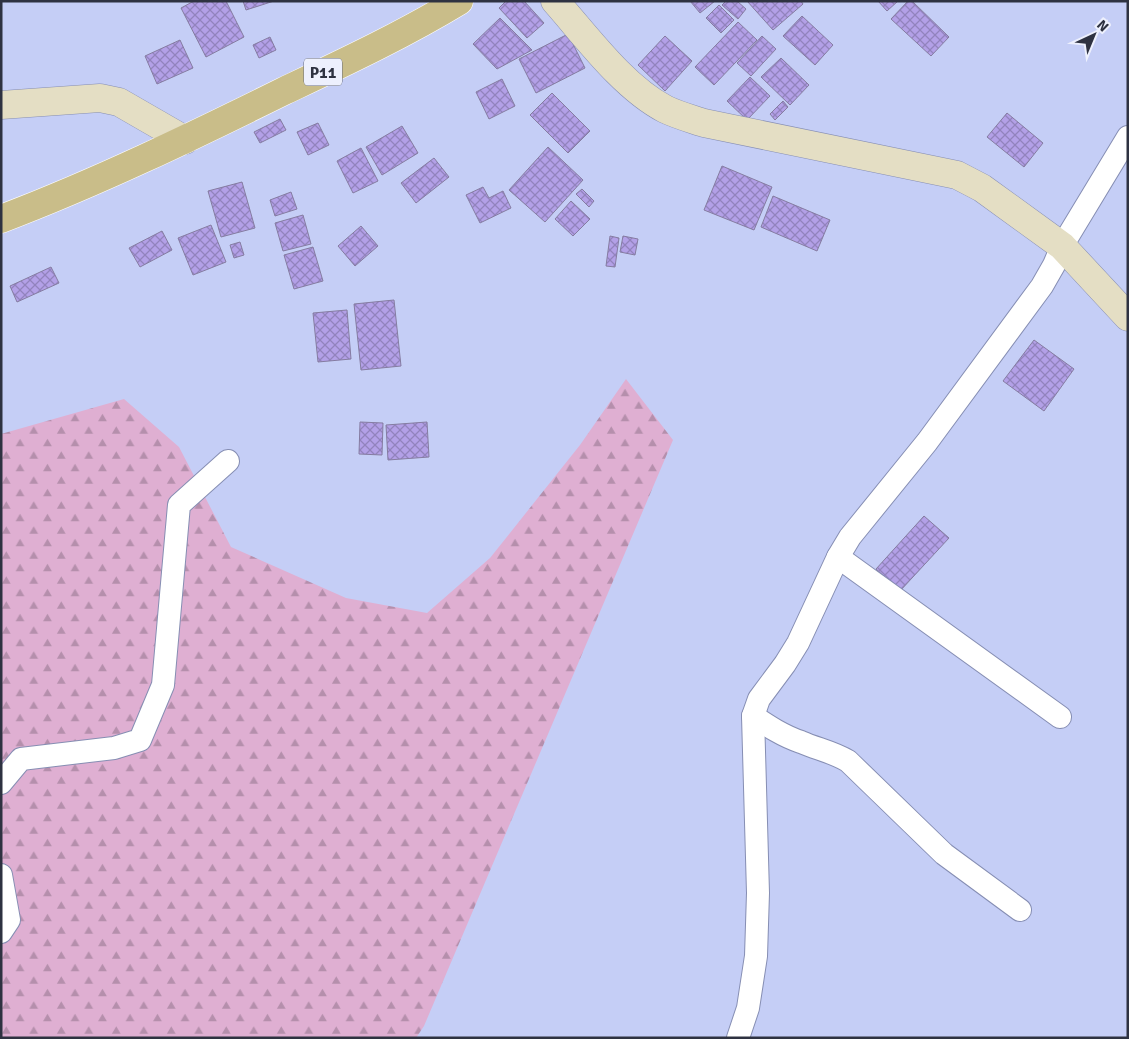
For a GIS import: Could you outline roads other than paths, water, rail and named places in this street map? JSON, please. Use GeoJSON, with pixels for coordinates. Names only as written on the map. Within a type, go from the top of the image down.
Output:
{"type":"FeatureCollection","features":[{"type":"Feature","properties":{"kind":"main road","name":"P11"},"geometry":{"type":"LineString","coordinates":[[1,219],[38,205],[185,140],[369,50],[459,1]]}},
{"type":"Feature","properties":{"kind":"street"},"geometry":{"type":"LineString","coordinates":[[555,1],[619,73],[641,93],[665,109],[704,123],[957,176],[982,188],[1062,246],[1128,317]]}},
{"type":"Feature","properties":{"kind":"street"},"geometry":{"type":"LineString","coordinates":[[1,105],[100,98],[119,102],[185,140]]}},
{"type":"Feature","properties":{"kind":"street"},"geometry":{"type":"LineString","coordinates":[[738,1038],[748,1008],[756,956],[758,893],[753,716],[759,699],[798,643],[838,557],[850,537],[926,442],[1042,286],[1062,246],[1128,137]]}},
{"type":"Feature","properties":{"kind":"street"},"geometry":{"type":"LineString","coordinates":[[1,783],[21,760],[114,748],[140,740],[163,685],[178,505],[228,461]]}},
{"type":"Feature","properties":{"kind":"street"},"geometry":{"type":"LineString","coordinates":[[838,557],[1060,717]]}},
{"type":"Feature","properties":{"kind":"street"},"geometry":{"type":"LineString","coordinates":[[753,716],[781,734],[837,754],[848,761],[944,854],[1020,910]]}},
{"type":"Feature","properties":{"kind":"street"},"geometry":{"type":"LineString","coordinates":[[1,875],[9,920],[1,932]]}}]}
